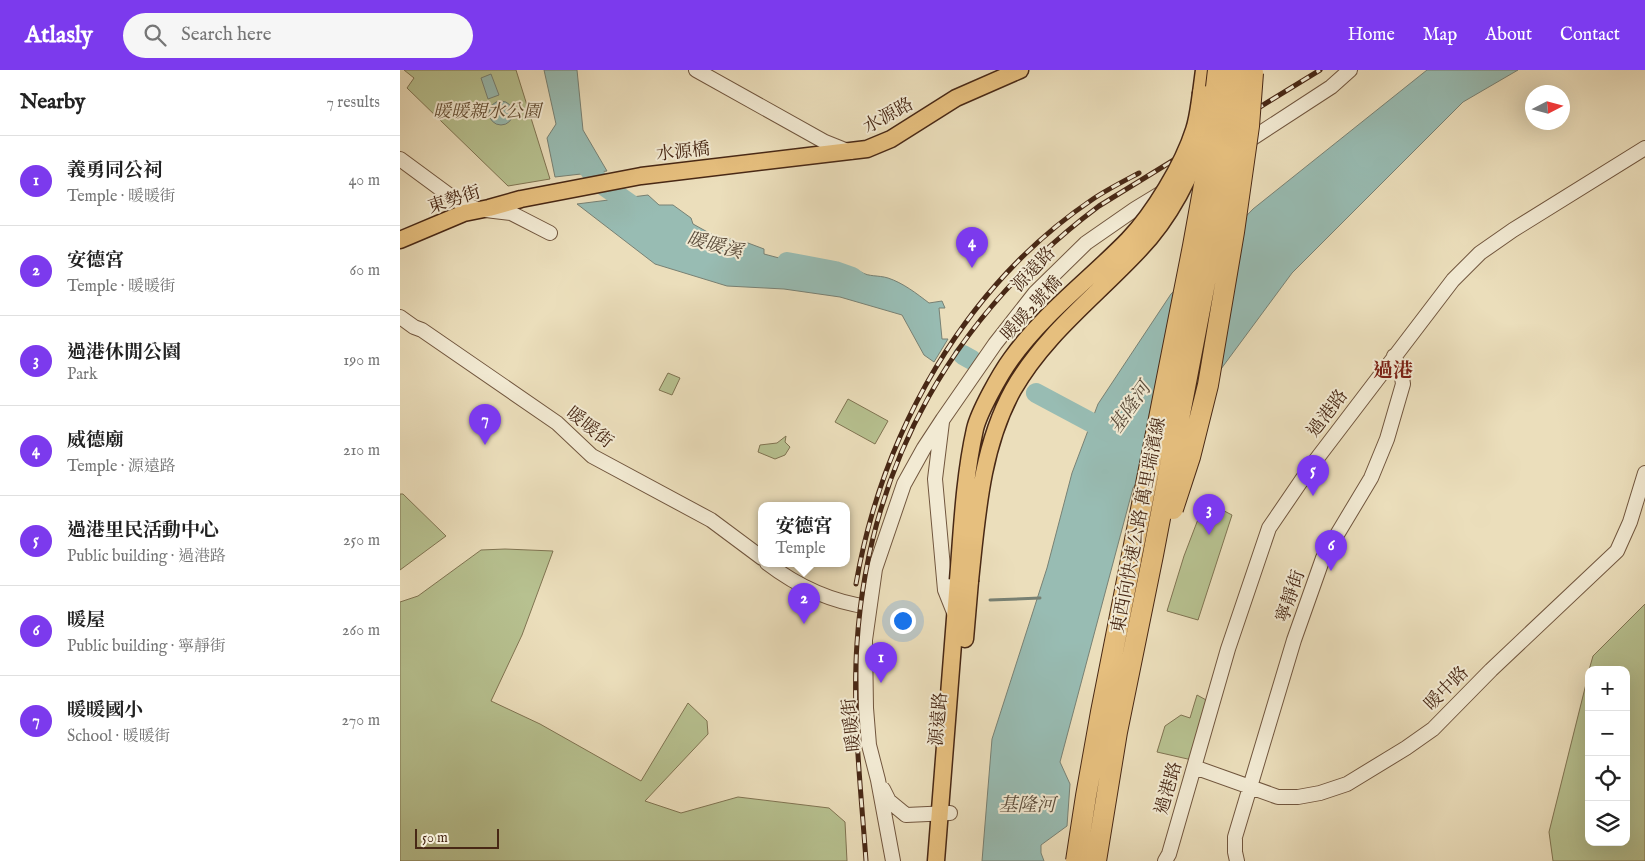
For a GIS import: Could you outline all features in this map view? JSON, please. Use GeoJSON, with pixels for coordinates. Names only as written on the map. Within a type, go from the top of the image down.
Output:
{"type":"FeatureCollection","features":[{"type":"Feature","properties":{"kind":"highway","name":"東西向快速公路 萬里瑞濱線"},"geometry":{"type":"LineString","coordinates":[[1076,861],[1101,712],[1206,174],[1210,99],[1216,70]]}},
{"type":"Feature","properties":{"kind":"highway","name":"東西向快速公路 萬里瑞濱線"},"geometry":{"type":"LineString","coordinates":[[1096,861],[1117,732],[1153,555],[1245,72]]}},
{"type":"Feature","properties":{"kind":"highway"},"geometry":{"type":"LineString","coordinates":[[1173,509],[1190,457],[1208,384],[1234,232],[1248,136],[1245,72]]}},
{"type":"Feature","properties":{"kind":"main road","name":"水源路"},"geometry":{"type":"LineString","coordinates":[[851,152],[867,150],[890,139],[956,98],[1020,70]]}},
{"type":"Feature","properties":{"kind":"main road"},"geometry":{"type":"LineString","coordinates":[[1204,70],[1210,99]]}},
{"type":"Feature","properties":{"kind":"main road"},"geometry":{"type":"LineString","coordinates":[[1210,99],[1224,70]]}},
{"type":"Feature","properties":{"kind":"main road","name":"暖暖2號橋"},"geometry":{"type":"LineString","coordinates":[[964,580],[991,443],[996,424],[1013,389],[1048,340],[1140,250],[1160,226],[1188,175],[1202,142],[1210,99]]}},
{"type":"Feature","properties":{"kind":"main road","name":"水源橋"},"geometry":{"type":"LineString","coordinates":[[521,199],[642,176],[851,152]]}},
{"type":"Feature","properties":{"kind":"main road","name":"東勢街"},"geometry":{"type":"LineString","coordinates":[[400,240],[464,213],[521,199]]}},
{"type":"Feature","properties":{"kind":"main road","name":"源遠路"},"geometry":{"type":"LineString","coordinates":[[947,861],[945,813],[955,615],[964,580]]}},
{"type":"Feature","properties":{"kind":"main road","name":"源遠路"},"geometry":{"type":"LineString","coordinates":[[936,861],[945,813],[964,580]]}},
{"type":"Feature","properties":{"kind":"street","name":"水源路"},"geometry":{"type":"LineString","coordinates":[[696,70],[825,142],[851,152]]}},
{"type":"Feature","properties":{"kind":"street","name":"源遠路"},"geometry":{"type":"LineString","coordinates":[[955,615],[945,590],[935,479],[943,419],[995,344],[1035,293],[1086,243],[1135,209],[1224,156],[1331,87],[1350,70]]}},
{"type":"Feature","properties":{"kind":"street","name":"過港路"},"geometry":{"type":"LineString","coordinates":[[1165,861],[1228,649],[1270,528],[1312,465],[1453,280],[1480,253],[1513,230],[1645,148]]}},
{"type":"Feature","properties":{"kind":"street"},"geometry":{"type":"LineString","coordinates":[[400,159],[457,201],[477,209],[511,212],[550,233]]}},
{"type":"Feature","properties":{"kind":"street","name":"暖暖街"},"geometry":{"type":"LineString","coordinates":[[400,317],[422,330],[557,424],[592,456],[711,520],[758,555]]}},
{"type":"Feature","properties":{"kind":"street","name":"寧靜街"},"geometry":{"type":"LineString","coordinates":[[1237,861],[1235,852],[1236,837],[1294,640],[1323,558],[1371,478],[1387,439],[1403,384],[1401,371],[1394,356]]}},
{"type":"Feature","properties":{"kind":"street","name":"暖暖街"},"geometry":{"type":"LineString","coordinates":[[893,861],[870,745],[866,708],[865,640],[875,568],[904,484],[943,419]]}},
{"type":"Feature","properties":{"kind":"street","name":"暖中路"},"geometry":{"type":"LineString","coordinates":[[1194,767],[1278,797],[1298,797],[1320,793],[1347,784],[1406,748],[1433,729],[1491,670],[1617,551],[1630,522],[1645,473]]}},
{"type":"Feature","properties":{"kind":"street"},"geometry":{"type":"LineString","coordinates":[[772,567],[817,592],[842,602],[869,607]]}},
{"type":"Feature","properties":{"kind":"street","name":"暖暖街"},"geometry":{"type":"LineString","coordinates":[[878,780],[889,801],[906,815],[945,813]]}},
{"type":"Feature","properties":{"kind":"green space","name":"暖暖親水公園"},"geometry":{"type":"Polygon","coordinates":[[[404,70],[516,70],[550,179],[508,186],[407,88],[414,78],[404,70]]]}},
{"type":"Feature","properties":{"kind":"green space"},"geometry":{"type":"Polygon","coordinates":[[[668,373],[680,378],[672,395],[659,390],[668,373]]]}},
{"type":"Feature","properties":{"kind":"green space"},"geometry":{"type":"Polygon","coordinates":[[[848,399],[888,421],[875,444],[835,422],[848,399]]]}},
{"type":"Feature","properties":{"kind":"green space"},"geometry":{"type":"Polygon","coordinates":[[[786,436],[785,442],[790,447],[785,455],[775,459],[758,452],[760,445],[777,443],[786,436]]]}},
{"type":"Feature","properties":{"kind":"green space"},"geometry":{"type":"Polygon","coordinates":[[[400,494],[403,494],[446,536],[400,570],[400,494]]]}},
{"type":"Feature","properties":{"kind":"green space"},"geometry":{"type":"Polygon","coordinates":[[[1205,501],[1232,515],[1198,620],[1167,611],[1184,556],[1205,501]]]}},
{"type":"Feature","properties":{"kind":"green space"},"geometry":{"type":"Polygon","coordinates":[[[481,550],[553,551],[522,635],[491,701],[540,724],[641,781],[688,703],[707,721],[708,734],[645,801],[681,813],[738,797],[829,808],[845,822],[847,861],[400,861],[400,602],[418,596],[481,550]]]}},
{"type":"Feature","properties":{"kind":"green space"},"geometry":{"type":"Polygon","coordinates":[[[1645,604],[1645,861],[1553,861],[1549,832],[1585,688],[1585,846],[1630,846],[1630,666],[1590,666],[1593,656],[1645,604]]]}},
{"type":"Feature","properties":{"kind":"green space"},"geometry":{"type":"Polygon","coordinates":[[[1197,695],[1208,701],[1192,760],[1157,752],[1165,726],[1181,715],[1190,718],[1197,695]]]}},
{"type":"Feature","properties":{"kind":"water"},"geometry":{"type":"Polygon","coordinates":[[[544,70],[577,70],[583,130],[607,171],[555,177],[547,138],[556,124],[544,70]]]}},
{"type":"Feature","properties":{"kind":"water","name":"基隆河"},"geometry":{"type":"Polygon","coordinates":[[[1427,70],[1518,70],[1463,102],[1292,273],[1133,488],[1060,762],[1070,784],[1067,826],[1041,845],[1044,861],[982,861],[992,739],[1047,568],[1072,473],[1098,404],[1171,294],[1253,209],[1427,70]]]}},
{"type":"Feature","properties":{"kind":"water"},"geometry":{"type":"Polygon","coordinates":[[[491,74],[499,95],[488,99],[481,78],[491,74]]]}},
{"type":"Feature","properties":{"kind":"water"},"geometry":{"type":"Polygon","coordinates":[[[501,101],[510,104],[513,113],[510,122],[501,125],[492,122],[489,113],[492,104],[501,101]]]}},
{"type":"Feature","properties":{"kind":"water"},"geometry":{"type":"Polygon","coordinates":[[[648,195],[659,205],[673,205],[691,218],[693,224],[722,240],[732,239],[737,242],[748,243],[764,249],[764,254],[847,276],[861,272],[867,275],[888,278],[904,285],[929,303],[942,301],[945,308],[939,308],[942,339],[948,339],[934,362],[924,355],[902,315],[840,297],[784,289],[727,286],[655,264],[577,204],[648,195]]]}},
{"type":"Feature","properties":{"kind":"waterway","name":"暖暖溪"},"geometry":{"type":"LineString","coordinates":[[577,150],[600,183],[643,213]]}},
{"type":"Feature","properties":{"kind":"waterway","name":"暖暖溪"},"geometry":{"type":"LineString","coordinates":[[787,262],[835,271],[852,277],[869,290]]}},
{"type":"Feature","properties":{"kind":"waterway","name":"暖暖溪"},"geometry":{"type":"LineString","coordinates":[[963,355],[972,360]]}},
{"type":"Feature","properties":{"kind":"waterway","name":"暖暖溪"},"geometry":{"type":"LineString","coordinates":[[1036,393],[1109,432]]}},
{"type":"Feature","properties":{"kind":"waterway"},"geometry":{"type":"LineString","coordinates":[[990,600],[1040,598]]}},
{"type":"Feature","properties":{"kind":"railway"},"geometry":{"type":"LineString","coordinates":[[866,861],[856,697],[857,643],[865,577],[880,514],[901,454],[928,397],[962,344],[1002,294],[1048,248],[1099,206],[1320,70]]}},
{"type":"Feature","properties":{"kind":"railway"},"geometry":{"type":"LineString","coordinates":[[856,584],[868,528],[886,472],[908,419],[936,368],[968,319],[1005,275],[1047,234],[1093,199],[1139,173]]}},
{"type":"Feature","properties":{"kind":"place","name":"威德廟"},"geometry":{"type":"Point","coordinates":[972,268]}},
{"type":"Feature","properties":{"kind":"place","name":"暖暖國小"},"geometry":{"type":"Point","coordinates":[485,445]}},
{"type":"Feature","properties":{"kind":"place","name":"過港里民活動中心"},"geometry":{"type":"Point","coordinates":[1313,496]}},
{"type":"Feature","properties":{"kind":"place","name":"過港休閒公園"},"geometry":{"type":"Point","coordinates":[1209,535]}},
{"type":"Feature","properties":{"kind":"place","name":"暖屋"},"geometry":{"type":"Point","coordinates":[1331,571]}},
{"type":"Feature","properties":{"kind":"place","name":"安德宮"},"geometry":{"type":"Point","coordinates":[804,624]}},
{"type":"Feature","properties":{"kind":"place","name":"義勇同公祠"},"geometry":{"type":"Point","coordinates":[881,683]}},
{"type":"Feature","properties":{"kind":"district","name":"過港"},"geometry":{"type":"Point","coordinates":[1393,370]}}]}
